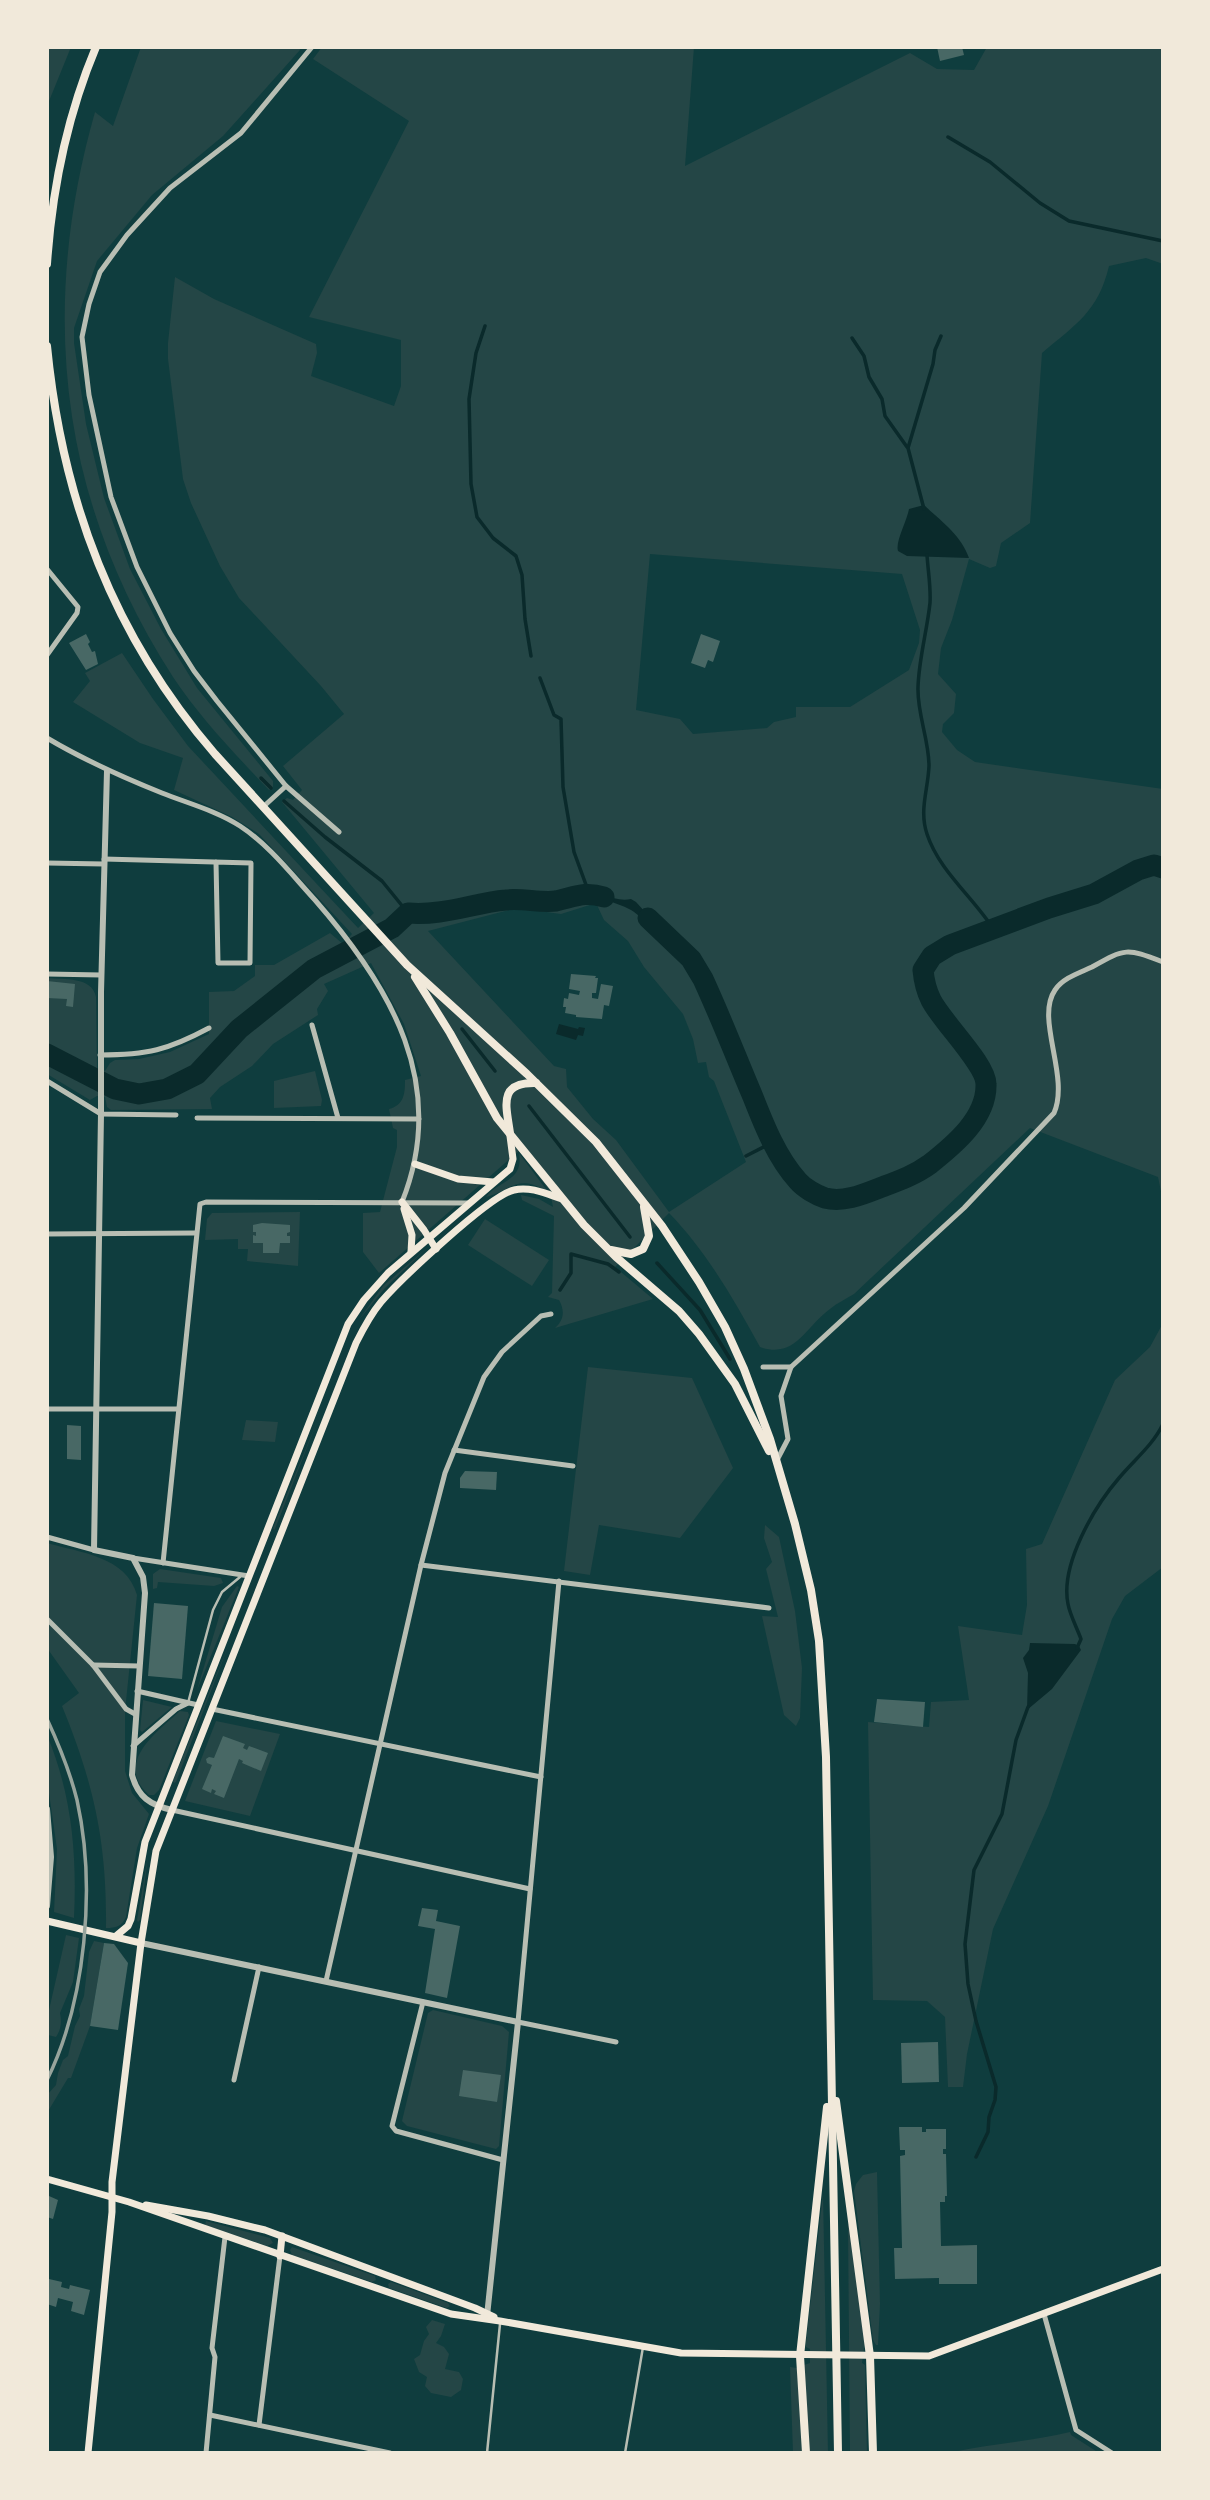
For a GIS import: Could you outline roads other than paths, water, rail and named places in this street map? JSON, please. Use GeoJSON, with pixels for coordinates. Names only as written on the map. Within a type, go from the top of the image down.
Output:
{"type":"FeatureCollection","features":[{"type":"Feature","properties":{"kind":"main road"},"geometry":{"type":"LineString","coordinates":[[47,264],[54,196],[63,150],[75,105],[96,47]]}},
{"type":"Feature","properties":{"kind":"main road"},"geometry":{"type":"LineString","coordinates":[[47,346],[58,429],[72,491],[99,569],[118,611],[162,687],[188,723],[407,965],[596,1142],[682,1254],[725,1327],[744,1369],[770,1439],[804,1559],[815,1616],[821,1669],[825,1721],[838,2453]]}},
{"type":"Feature","properties":{"kind":"main road"},"geometry":{"type":"LineString","coordinates":[[407,965],[450,1033],[491,1110],[510,1136],[608,1249],[679,1311],[709,1346],[735,1384],[776,1462]]}},
{"type":"Feature","properties":{"kind":"main road"},"geometry":{"type":"LineString","coordinates":[[116,1936],[128,1926],[131,1919],[143,1847],[229,1628],[246,1575],[263,1539],[348,1324],[363,1300],[388,1273],[507,1172],[512,1164],[506,1102],[508,1092],[519,1084],[536,1083]]}},
{"type":"Feature","properties":{"kind":"main road"},"geometry":{"type":"LineString","coordinates":[[415,1164],[458,1179],[494,1182]]}},
{"type":"Feature","properties":{"kind":"main road"},"geometry":{"type":"LineString","coordinates":[[88,2453],[112,2197],[141,1943],[156,1851],[362,1331],[381,1302],[482,1209],[508,1192],[527,1189],[562,1199]]}},
{"type":"Feature","properties":{"kind":"main road"},"geometry":{"type":"LineString","coordinates":[[401,1202],[436,1250]]}},
{"type":"Feature","properties":{"kind":"main road"},"geometry":{"type":"LineString","coordinates":[[401,1202],[410,1227],[411,1252]]}},
{"type":"Feature","properties":{"kind":"main road"},"geometry":{"type":"LineString","coordinates":[[608,1249],[631,1254],[643,1248],[649,1236],[643,1204]]}},
{"type":"Feature","properties":{"kind":"main road"},"geometry":{"type":"LineString","coordinates":[[348,1324],[362,1331]]}},
{"type":"Feature","properties":{"kind":"main road"},"geometry":{"type":"LineString","coordinates":[[316,1403],[330,1408]]}},
{"type":"Feature","properties":{"kind":"main road"},"geometry":{"type":"LineString","coordinates":[[263,1539],[276,1545]]}},
{"type":"Feature","properties":{"kind":"main road"},"geometry":{"type":"LineString","coordinates":[[246,1575],[262,1581]]}},
{"type":"Feature","properties":{"kind":"main road"},"geometry":{"type":"LineString","coordinates":[[229,1628],[242,1633]]}},
{"type":"Feature","properties":{"kind":"main road"},"geometry":{"type":"LineString","coordinates":[[143,1847],[156,1851]]}},
{"type":"Feature","properties":{"kind":"main road"},"geometry":{"type":"LineString","coordinates":[[47,1921],[141,1943]]}},
{"type":"Feature","properties":{"kind":"main road"},"geometry":{"type":"LineString","coordinates":[[806,2453],[800,2356],[831,2066]]}},
{"type":"Feature","properties":{"kind":"main road"},"geometry":{"type":"LineString","coordinates":[[831,2066],[866,2356],[873,2453]]}},
{"type":"Feature","properties":{"kind":"main road"},"geometry":{"type":"LineString","coordinates":[[47,2179],[129,2202],[451,2314],[487,2317]]}},
{"type":"Feature","properties":{"kind":"main road"},"geometry":{"type":"LineString","coordinates":[[129,2202],[208,2216],[282,2236],[500,2321],[681,2353],[934,2356],[1163,2269]]}},
{"type":"Feature","properties":{"kind":"main road"},"geometry":{"type":"LineString","coordinates":[[280,2256],[282,2236]]}},
{"type":"Feature","properties":{"kind":"main road"},"geometry":{"type":"LineString","coordinates":[[378,2289],[384,2274]]}},
{"type":"Feature","properties":{"kind":"street"},"geometry":{"type":"LineString","coordinates":[[312,47],[241,133],[170,188],[127,235],[100,272],[83,327],[89,395],[111,497],[137,567],[170,633],[194,671],[286,786],[339,832]]}},
{"type":"Feature","properties":{"kind":"street"},"geometry":{"type":"LineString","coordinates":[[47,569],[76,601],[78,609],[47,655]]}},
{"type":"Feature","properties":{"kind":"street"},"geometry":{"type":"LineString","coordinates":[[47,738],[107,771],[239,825],[280,862],[348,938],[391,1006],[406,1042],[418,1088],[419,1119],[415,1164],[401,1202]]}},
{"type":"Feature","properties":{"kind":"street"},"geometry":{"type":"LineString","coordinates":[[94,1550],[101,975],[107,771]]}},
{"type":"Feature","properties":{"kind":"street"},"geometry":{"type":"LineString","coordinates":[[263,807],[286,786]]}},
{"type":"Feature","properties":{"kind":"street"},"geometry":{"type":"LineString","coordinates":[[47,863],[216,862],[251,863],[250,963],[218,963],[216,862]]}},
{"type":"Feature","properties":{"kind":"street"},"geometry":{"type":"LineString","coordinates":[[776,1462],[788,1439],[781,1396],[791,1367],[964,1208],[1054,1113],[1060,1094],[1049,1004],[1060,984],[1121,951],[1132,951],[1163,962]]}},
{"type":"Feature","properties":{"kind":"street"},"geometry":{"type":"LineString","coordinates":[[47,974],[101,975]]}},
{"type":"Feature","properties":{"kind":"street"},"geometry":{"type":"LineString","coordinates":[[312,1025],[338,1118]]}},
{"type":"Feature","properties":{"kind":"street"},"geometry":{"type":"LineString","coordinates":[[100,1055],[138,1055],[162,1050],[209,1028]]}},
{"type":"Feature","properties":{"kind":"street"},"geometry":{"type":"LineString","coordinates":[[47,1082],[101,1114],[176,1115]]}},
{"type":"Feature","properties":{"kind":"street"},"geometry":{"type":"LineString","coordinates":[[197,1118],[419,1119]]}},
{"type":"Feature","properties":{"kind":"street"},"geometry":{"type":"LineString","coordinates":[[163,1563],[200,1204],[468,1203]]}},
{"type":"Feature","properties":{"kind":"street"},"geometry":{"type":"LineString","coordinates":[[47,1234],[195,1233]]}},
{"type":"Feature","properties":{"kind":"street"},"geometry":{"type":"LineString","coordinates":[[326,1981],[421,1565],[454,1450],[478,1388],[492,1364],[541,1316],[551,1314]]}},
{"type":"Feature","properties":{"kind":"street"},"geometry":{"type":"LineString","coordinates":[[763,1367],[791,1367]]}},
{"type":"Feature","properties":{"kind":"street"},"geometry":{"type":"LineString","coordinates":[[47,1409],[178,1409]]}},
{"type":"Feature","properties":{"kind":"street"},"geometry":{"type":"LineString","coordinates":[[454,1450],[573,1466]]}},
{"type":"Feature","properties":{"kind":"street"},"geometry":{"type":"LineString","coordinates":[[47,1537],[133,1558],[246,1575]]}},
{"type":"Feature","properties":{"kind":"street"},"geometry":{"type":"LineString","coordinates":[[133,1558],[145,1586],[131,1770],[135,1785],[143,1798],[158,1807],[530,1889]]}},
{"type":"Feature","properties":{"kind":"street"},"geometry":{"type":"LineString","coordinates":[[421,1565],[769,1608]]}},
{"type":"Feature","properties":{"kind":"street"},"geometry":{"type":"LineString","coordinates":[[487,2317],[518,2022],[559,1581]]}},
{"type":"Feature","properties":{"kind":"street"},"geometry":{"type":"LineString","coordinates":[[47,1619],[93,1665],[126,1709],[135,1714]]}},
{"type":"Feature","properties":{"kind":"street"},"geometry":{"type":"LineString","coordinates":[[93,1665],[139,1665]]}},
{"type":"Feature","properties":{"kind":"street"},"geometry":{"type":"LineString","coordinates":[[137,1691],[198,1705]]}},
{"type":"Feature","properties":{"kind":"street"},"geometry":{"type":"LineString","coordinates":[[132,1747],[176,1709],[188,1703]]}},
{"type":"Feature","properties":{"kind":"street"},"geometry":{"type":"LineString","coordinates":[[212,1709],[541,1777]]}},
{"type":"Feature","properties":{"kind":"street"},"geometry":{"type":"LineString","coordinates":[[47,1808],[51,1857],[47,1906]]}},
{"type":"Feature","properties":{"kind":"street"},"geometry":{"type":"LineString","coordinates":[[141,1943],[617,2042]]}},
{"type":"Feature","properties":{"kind":"street"},"geometry":{"type":"LineString","coordinates":[[234,2080],[259,1967]]}},
{"type":"Feature","properties":{"kind":"street"},"geometry":{"type":"LineString","coordinates":[[424,2002],[393,2126],[396,2131],[503,2160]]}},
{"type":"Feature","properties":{"kind":"street"},"geometry":{"type":"LineString","coordinates":[[206,2453],[215,2357],[212,2348],[225,2237]]}},
{"type":"Feature","properties":{"kind":"street"},"geometry":{"type":"LineString","coordinates":[[259,2426],[280,2256]]}},
{"type":"Feature","properties":{"kind":"street"},"geometry":{"type":"LineString","coordinates":[[1044,2314],[1076,2430],[1112,2453]]}},
{"type":"Feature","properties":{"kind":"street"},"geometry":{"type":"LineString","coordinates":[[210,2415],[390,2453]]}},
{"type":"Feature","properties":{"kind":"lane"},"geometry":{"type":"LineString","coordinates":[[188,1703],[213,1610],[222,1592],[246,1575]]}},
{"type":"Feature","properties":{"kind":"lane"},"geometry":{"type":"LineString","coordinates":[[488,2453],[500,2321]]}},
{"type":"Feature","properties":{"kind":"lane"},"geometry":{"type":"LineString","coordinates":[[625,2453],[643,2347]]}},
{"type":"Feature","properties":{"kind":"waterway"},"geometry":{"type":"LineString","coordinates":[[948,137],[990,162],[1040,203],[1069,221],[1163,241]]}},
{"type":"Feature","properties":{"kind":"waterway"},"geometry":{"type":"LineString","coordinates":[[485,326],[476,353],[469,399],[471,484],[477,517],[493,538],[516,556],[522,575],[531,656]]}},
{"type":"Feature","properties":{"kind":"waterway"},"geometry":{"type":"LineString","coordinates":[[924,509],[908,448],[941,336]]}},
{"type":"Feature","properties":{"kind":"waterway"},"geometry":{"type":"LineString","coordinates":[[852,338],[864,356],[869,377],[882,399],[885,416],[907,447]]}},
{"type":"Feature","properties":{"kind":"waterway"},"geometry":{"type":"LineString","coordinates":[[927,555],[930,603],[918,687],[929,766],[924,808],[925,825],[940,860],[994,930]]}},
{"type":"Feature","properties":{"kind":"waterway"},"geometry":{"type":"LineString","coordinates":[[540,678],[554,715],[561,719],[563,787],[574,852],[589,893]]}},
{"type":"Feature","properties":{"kind":"waterway"},"geometry":{"type":"LineString","coordinates":[[261,778],[271,788]]}},
{"type":"Feature","properties":{"kind":"waterway"},"geometry":{"type":"LineString","coordinates":[[284,801],[382,881],[408,913]]}},
{"type":"Feature","properties":{"kind":"waterway"},"geometry":{"type":"LineString","coordinates":[[648,918],[691,959],[703,979],[777,1152],[807,1189],[825,1198],[839,1199],[868,1192],[924,1168],[959,1139],[981,1108],[985,1096],[984,1076],[931,1000],[927,989],[923,970],[932,956],[950,945],[1094,894],[1138,870],[1154,865],[1163,868]]}},
{"type":"Feature","properties":{"kind":"waterway"},"geometry":{"type":"LineString","coordinates":[[47,1054],[115,1089],[139,1094],[167,1089],[197,1074],[239,1029],[314,969],[392,928],[408,913],[433,913],[506,900],[556,901],[585,895],[604,897]]}},
{"type":"Feature","properties":{"kind":"waterway"},"geometry":{"type":"LineString","coordinates":[[462,1029],[495,1071]]}},
{"type":"Feature","properties":{"kind":"waterway"},"geometry":{"type":"LineString","coordinates":[[529,1106],[630,1237]]}},
{"type":"Feature","properties":{"kind":"waterway"},"geometry":{"type":"LineString","coordinates":[[746,1156],[773,1142]]}},
{"type":"Feature","properties":{"kind":"waterway"},"geometry":{"type":"LineString","coordinates":[[560,1290],[571,1273],[571,1254],[608,1264],[619,1272]]}},
{"type":"Feature","properties":{"kind":"waterway"},"geometry":{"type":"LineString","coordinates":[[657,1263],[700,1310],[730,1359]]}},
{"type":"Feature","properties":{"kind":"waterway"},"geometry":{"type":"LineString","coordinates":[[1077,1648],[1081,1639],[1069,1608],[1067,1589],[1074,1555],[1099,1504],[1149,1446],[1163,1424]]}},
{"type":"Feature","properties":{"kind":"waterway"},"geometry":{"type":"LineString","coordinates":[[976,2157],[988,2132],[996,2087],[976,2021],[968,1984],[965,1944],[974,1870],[1002,1814],[1016,1740],[1028,1707]]}},
{"type":"Feature","properties":{"kind":"railway"},"geometry":{"type":"LineString","coordinates":[[47,1719],[77,1800],[86,1869],[84,1943],[79,1979],[71,2015],[47,2080]]}}]}
